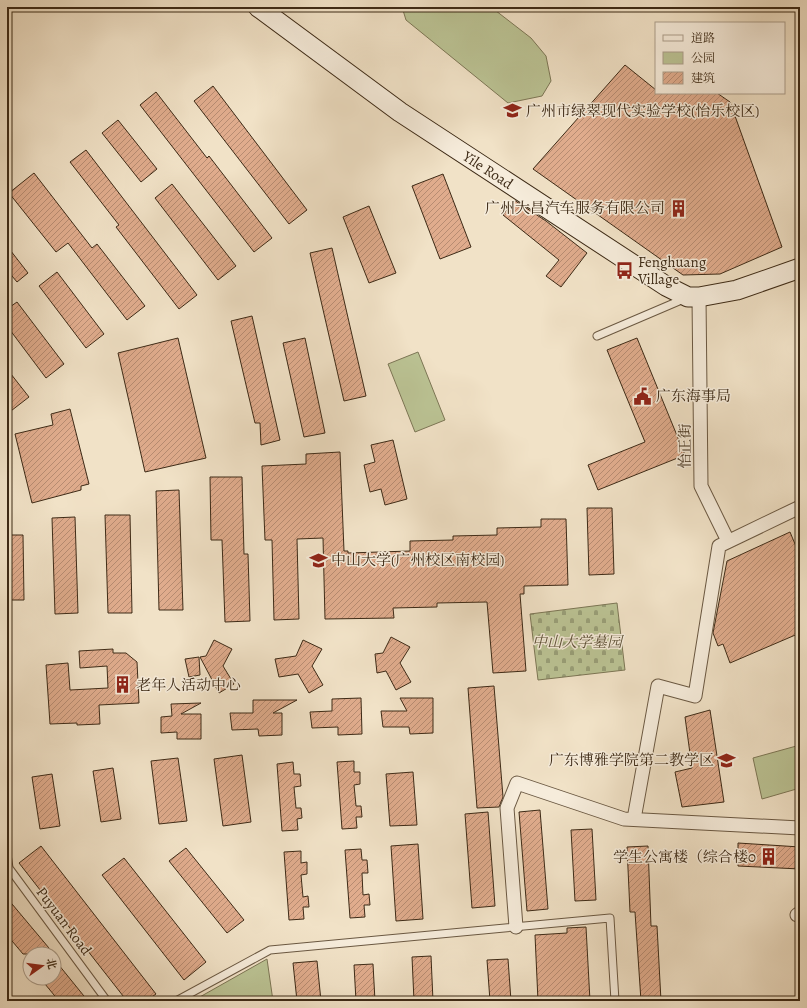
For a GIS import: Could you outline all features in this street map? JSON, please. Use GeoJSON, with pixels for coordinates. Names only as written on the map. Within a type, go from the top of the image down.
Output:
{"type":"FeatureCollection","features":[{"type":"Feature","properties":{"kind":"street","name":"Yile Road"},"geometry":{"type":"LineString","coordinates":[[258,7],[400,112],[666,286],[693,297]]}},
{"type":"Feature","properties":{"kind":"street"},"geometry":{"type":"LineString","coordinates":[[693,297],[737,290],[800,268]]}},
{"type":"Feature","properties":{"kind":"street","name":"怡正街"},"geometry":{"type":"LineString","coordinates":[[693,297],[701,486],[728,541]]}},
{"type":"Feature","properties":{"kind":"street"},"geometry":{"type":"LineString","coordinates":[[634,819],[658,686],[695,696],[719,546],[800,507]]}},
{"type":"Feature","properties":{"kind":"street"},"geometry":{"type":"LineString","coordinates":[[516,927],[507,808],[516,783],[624,819],[800,828]]}},
{"type":"Feature","properties":{"kind":"lane"},"geometry":{"type":"LineString","coordinates":[[597,336],[693,297]]}},
{"type":"Feature","properties":{"kind":"lane","name":"Puyuan Road"},"geometry":{"type":"LineString","coordinates":[[7,854],[9,868],[107,1001]]}},
{"type":"Feature","properties":{"kind":"lane"},"geometry":{"type":"LineString","coordinates":[[176,1001],[270,950],[610,918],[615,1001]]}},
{"type":"Feature","properties":{"kind":"green space"},"geometry":{"type":"Polygon","coordinates":[[[402,7],[491,7],[531,38],[546,56],[551,81],[542,96],[508,103],[406,20],[402,7]]]}},
{"type":"Feature","properties":{"kind":"green space"},"geometry":{"type":"Polygon","coordinates":[[[418,352],[445,420],[415,432],[388,364],[418,352]]]}},
{"type":"Feature","properties":{"kind":"green space","name":"中山大学墓园"},"geometry":{"type":"Polygon","coordinates":[[[617,603],[625,670],[538,680],[530,614],[617,603]]]}},
{"type":"Feature","properties":{"kind":"green space"},"geometry":{"type":"Polygon","coordinates":[[[800,745],[800,788],[762,799],[753,758],[800,745]]]}},
{"type":"Feature","properties":{"kind":"green space"},"geometry":{"type":"Polygon","coordinates":[[[267,959],[273,1001],[201,1001],[198,998],[267,959]]]}},
{"type":"Feature","properties":{"kind":"building","name":"广州大昌汽车服务有限公司"},"geometry":{"type":"Polygon","coordinates":[[[625,65],[655,89],[655,94],[718,94],[730,102],[782,247],[720,274],[683,275],[533,169],[625,65]]]}},
{"type":"Feature","properties":{"kind":"building"},"geometry":{"type":"Polygon","coordinates":[[[213,86],[307,210],[289,224],[194,101],[213,86]]]}},
{"type":"Feature","properties":{"kind":"building"},"geometry":{"type":"Polygon","coordinates":[[[156,92],[207,158],[209,156],[272,238],[254,252],[140,105],[156,92]]]}},
{"type":"Feature","properties":{"kind":"building"},"geometry":{"type":"Polygon","coordinates":[[[118,120],[157,169],[141,182],[102,133],[118,120]]]}},
{"type":"Feature","properties":{"kind":"building"},"geometry":{"type":"Polygon","coordinates":[[[86,150],[197,295],[179,309],[116,227],[119,225],[70,162],[86,150]]]}},
{"type":"Feature","properties":{"kind":"building"},"geometry":{"type":"Polygon","coordinates":[[[34,173],[92,248],[97,244],[145,306],[127,320],[68,243],[56,252],[9,193],[34,173]]]}},
{"type":"Feature","properties":{"kind":"building"},"geometry":{"type":"Polygon","coordinates":[[[443,174],[471,247],[440,259],[412,186],[443,174]]]}},
{"type":"Feature","properties":{"kind":"building"},"geometry":{"type":"Polygon","coordinates":[[[172,184],[236,266],[218,280],[155,198],[172,184]]]}},
{"type":"Feature","properties":{"kind":"building"},"geometry":{"type":"Polygon","coordinates":[[[514,200],[546,221],[587,253],[561,287],[546,276],[559,260],[503,215],[514,200]]]}},
{"type":"Feature","properties":{"kind":"building"},"geometry":{"type":"Polygon","coordinates":[[[369,206],[396,273],[369,283],[343,217],[369,206]]]}},
{"type":"Feature","properties":{"kind":"building"},"geometry":{"type":"Polygon","coordinates":[[[7,246],[28,273],[17,282],[7,270],[7,246]]]}},
{"type":"Feature","properties":{"kind":"building"},"geometry":{"type":"Polygon","coordinates":[[[332,248],[366,396],[344,401],[310,253],[332,248]]]}},
{"type":"Feature","properties":{"kind":"building"},"geometry":{"type":"Polygon","coordinates":[[[57,272],[104,334],[86,348],[39,286],[57,272]]]}},
{"type":"Feature","properties":{"kind":"building"},"geometry":{"type":"Polygon","coordinates":[[[17,302],[64,364],[46,378],[7,326],[7,309],[17,302]]]}},
{"type":"Feature","properties":{"kind":"building"},"geometry":{"type":"Polygon","coordinates":[[[252,316],[280,440],[261,445],[260,423],[255,423],[231,321],[252,316]]]}},
{"type":"Feature","properties":{"kind":"building"},"geometry":{"type":"Polygon","coordinates":[[[178,338],[206,458],[145,472],[118,353],[178,338]]]}},
{"type":"Feature","properties":{"kind":"building"},"geometry":{"type":"Polygon","coordinates":[[[305,338],[325,433],[304,437],[283,343],[305,338]]]}},
{"type":"Feature","properties":{"kind":"building","name":"广东海事局"},"geometry":{"type":"Polygon","coordinates":[[[637,338],[685,455],[598,490],[588,465],[645,442],[607,350],[637,338]]]}},
{"type":"Feature","properties":{"kind":"building"},"geometry":{"type":"Polygon","coordinates":[[[7,369],[29,397],[7,414],[7,369]]]}},
{"type":"Feature","properties":{"kind":"building"},"geometry":{"type":"Polygon","coordinates":[[[70,409],[89,484],[81,486],[81,490],[32,503],[15,434],[53,425],[51,414],[70,409]]]}},
{"type":"Feature","properties":{"kind":"building"},"geometry":{"type":"Polygon","coordinates":[[[393,440],[407,499],[385,505],[381,489],[370,492],[364,465],[375,462],[371,445],[393,440]]]}},
{"type":"Feature","properties":{"kind":"building"},"geometry":{"type":"Polygon","coordinates":[[[340,452],[344,551],[348,551],[348,553],[410,551],[410,541],[453,540],[453,536],[497,535],[497,528],[541,527],[541,519],[566,519],[568,585],[524,586],[524,594],[520,594],[526,671],[493,673],[487,602],[437,603],[437,607],[393,608],[394,618],[325,619],[323,538],[297,539],[299,619],[274,620],[272,540],[265,540],[262,466],[306,464],[306,454],[340,452]]]}},
{"type":"Feature","properties":{"kind":"building"},"geometry":{"type":"Polygon","coordinates":[[[210,477],[242,477],[244,554],[248,554],[250,621],[225,622],[222,540],[211,540],[210,477]]]}},
{"type":"Feature","properties":{"kind":"building"},"geometry":{"type":"Polygon","coordinates":[[[179,490],[183,610],[159,610],[156,491],[179,490]]]}},
{"type":"Feature","properties":{"kind":"building"},"geometry":{"type":"Polygon","coordinates":[[[587,508],[612,508],[614,574],[589,575],[587,508]]]}},
{"type":"Feature","properties":{"kind":"building"},"geometry":{"type":"Polygon","coordinates":[[[105,515],[130,515],[132,613],[108,613],[105,515]]]}},
{"type":"Feature","properties":{"kind":"building"},"geometry":{"type":"Polygon","coordinates":[[[75,517],[78,613],[55,614],[52,518],[75,517]]]}},
{"type":"Feature","properties":{"kind":"building"},"geometry":{"type":"Polygon","coordinates":[[[790,532],[800,556],[800,633],[730,663],[723,644],[718,646],[713,633],[727,561],[790,532]]]}},
{"type":"Feature","properties":{"kind":"building"},"geometry":{"type":"Polygon","coordinates":[[[7,535],[23,535],[24,600],[7,600],[7,535]]]}},
{"type":"Feature","properties":{"kind":"building"},"geometry":{"type":"Polygon","coordinates":[[[391,637],[410,647],[400,663],[411,682],[396,690],[386,671],[377,673],[375,654],[383,653],[391,637]]]}},
{"type":"Feature","properties":{"kind":"building"},"geometry":{"type":"Polygon","coordinates":[[[214,640],[232,649],[223,666],[234,684],[219,693],[200,657],[206,656],[214,640]]]}},
{"type":"Feature","properties":{"kind":"building"},"geometry":{"type":"Polygon","coordinates":[[[303,640],[322,649],[312,666],[323,685],[309,693],[298,674],[279,677],[275,659],[296,656],[303,640]]]}},
{"type":"Feature","properties":{"kind":"building"},"geometry":{"type":"Polygon","coordinates":[[[113,649],[113,653],[126,653],[137,662],[139,703],[99,705],[100,724],[50,724],[46,665],[68,663],[70,690],[108,688],[107,666],[80,668],[79,651],[113,649]]]}},
{"type":"Feature","properties":{"kind":"building"},"geometry":{"type":"Polygon","coordinates":[[[199,657],[200,675],[189,677],[185,659],[199,657]]]}},
{"type":"Feature","properties":{"kind":"building"},"geometry":{"type":"Polygon","coordinates":[[[494,686],[503,797],[499,807],[477,808],[468,688],[494,686]]]}},
{"type":"Feature","properties":{"kind":"building"},"geometry":{"type":"Polygon","coordinates":[[[361,698],[362,734],[338,735],[338,727],[312,728],[310,712],[332,711],[332,699],[361,698]]]}},
{"type":"Feature","properties":{"kind":"building"},"geometry":{"type":"Polygon","coordinates":[[[400,698],[433,698],[433,733],[410,734],[409,727],[383,727],[381,711],[407,711],[400,698]]]}},
{"type":"Feature","properties":{"kind":"building"},"geometry":{"type":"Polygon","coordinates":[[[253,700],[297,700],[273,713],[282,713],[282,735],[259,736],[258,729],[232,730],[230,713],[253,713],[253,700]]]}},
{"type":"Feature","properties":{"kind":"building"},"geometry":{"type":"Polygon","coordinates":[[[201,703],[181,714],[201,714],[201,739],[177,739],[177,732],[161,733],[161,717],[172,716],[171,704],[201,703]]]}},
{"type":"Feature","properties":{"kind":"building"},"geometry":{"type":"Polygon","coordinates":[[[710,710],[724,802],[682,807],[675,772],[692,768],[685,717],[710,710]]]}},
{"type":"Feature","properties":{"kind":"building"},"geometry":{"type":"Polygon","coordinates":[[[242,755],[251,822],[223,826],[214,759],[242,755]]]}},
{"type":"Feature","properties":{"kind":"building"},"geometry":{"type":"Polygon","coordinates":[[[178,758],[187,821],[159,824],[151,761],[178,758]]]}},
{"type":"Feature","properties":{"kind":"building"},"geometry":{"type":"Polygon","coordinates":[[[354,761],[354,772],[360,772],[360,784],[354,785],[356,806],[361,806],[362,817],[356,817],[357,828],[342,829],[337,762],[354,761]]]}},
{"type":"Feature","properties":{"kind":"building"},"geometry":{"type":"Polygon","coordinates":[[[293,762],[294,774],[300,774],[301,786],[294,787],[296,808],[301,808],[302,818],[297,819],[298,830],[282,831],[277,764],[293,762]]]}},
{"type":"Feature","properties":{"kind":"building"},"geometry":{"type":"Polygon","coordinates":[[[113,768],[121,819],[101,822],[93,771],[113,768]]]}},
{"type":"Feature","properties":{"kind":"building"},"geometry":{"type":"Polygon","coordinates":[[[413,772],[417,825],[390,826],[386,774],[413,772]]]}},
{"type":"Feature","properties":{"kind":"building"},"geometry":{"type":"Polygon","coordinates":[[[52,774],[60,826],[40,829],[32,777],[52,774]]]}},
{"type":"Feature","properties":{"kind":"building"},"geometry":{"type":"Polygon","coordinates":[[[540,810],[548,909],[527,911],[519,812],[540,810]]]}},
{"type":"Feature","properties":{"kind":"building"},"geometry":{"type":"Polygon","coordinates":[[[488,812],[495,906],[472,908],[465,814],[488,812]]]}},
{"type":"Feature","properties":{"kind":"building"},"geometry":{"type":"Polygon","coordinates":[[[592,829],[596,900],[575,901],[571,830],[592,829]]]}},
{"type":"Feature","properties":{"kind":"building","name":"学生公寓楼（综合楼0"},"geometry":{"type":"Polygon","coordinates":[[[738,843],[800,847],[800,869],[738,866],[738,843]]]}},
{"type":"Feature","properties":{"kind":"building"},"geometry":{"type":"Polygon","coordinates":[[[418,844],[423,919],[396,921],[391,846],[418,844]]]}},
{"type":"Feature","properties":{"kind":"building"},"geometry":{"type":"Polygon","coordinates":[[[41,846],[156,994],[146,1001],[127,1001],[19,863],[41,846]]]}},
{"type":"Feature","properties":{"kind":"building"},"geometry":{"type":"Polygon","coordinates":[[[648,846],[651,926],[657,926],[661,1001],[641,1001],[635,912],[630,912],[627,847],[648,846]]]}},
{"type":"Feature","properties":{"kind":"building"},"geometry":{"type":"Polygon","coordinates":[[[186,848],[244,920],[227,933],[169,861],[186,848]]]}},
{"type":"Feature","properties":{"kind":"building"},"geometry":{"type":"Polygon","coordinates":[[[361,849],[362,860],[367,860],[368,873],[362,873],[363,895],[369,894],[370,905],[364,905],[365,917],[350,918],[345,850],[361,849]]]}},
{"type":"Feature","properties":{"kind":"building"},"geometry":{"type":"Polygon","coordinates":[[[301,851],[301,863],[307,862],[307,874],[301,875],[303,897],[308,896],[309,907],[303,907],[304,919],[289,920],[284,852],[301,851]]]}},
{"type":"Feature","properties":{"kind":"building"},"geometry":{"type":"Polygon","coordinates":[[[124,858],[206,962],[184,980],[102,875],[124,858]]]}},
{"type":"Feature","properties":{"kind":"building"},"geometry":{"type":"Polygon","coordinates":[[[7,898],[47,946],[22,946],[22,953],[7,935],[7,898]]]}},
{"type":"Feature","properties":{"kind":"building"},"geometry":{"type":"Polygon","coordinates":[[[586,927],[590,1001],[538,1001],[535,935],[567,933],[567,928],[586,927]]]}},
{"type":"Feature","properties":{"kind":"building"},"geometry":{"type":"Polygon","coordinates":[[[431,956],[433,1001],[414,1001],[412,957],[431,956]]]}},
{"type":"Feature","properties":{"kind":"building"},"geometry":{"type":"Polygon","coordinates":[[[508,959],[511,1001],[490,1001],[487,960],[508,959]]]}},
{"type":"Feature","properties":{"kind":"building"},"geometry":{"type":"Polygon","coordinates":[[[317,961],[321,1001],[297,1001],[293,963],[317,961]]]}},
{"type":"Feature","properties":{"kind":"building"},"geometry":{"type":"Polygon","coordinates":[[[373,964],[375,1001],[356,1001],[354,965],[373,964]]]}},
{"type":"Feature","properties":{"kind":"building"},"geometry":{"type":"Polygon","coordinates":[[[62,969],[88,1001],[59,1001],[47,986],[62,986],[62,969]]]}},
{"type":"Feature","properties":{"kind":"place","name":"广州市绿翠现代实验学校(怡乐校区)"},"geometry":{"type":"Point","coordinates":[513,111]}},
{"type":"Feature","properties":{"kind":"place","name":"广州大昌汽车服务有限公司"},"geometry":{"type":"Point","coordinates":[678,208]}},
{"type":"Feature","properties":{"kind":"place","name":"Fenghuang Village"},"geometry":{"type":"Point","coordinates":[625,271]}},
{"type":"Feature","properties":{"kind":"place","name":"广东海事局"},"geometry":{"type":"Point","coordinates":[643,396]}},
{"type":"Feature","properties":{"kind":"place","name":"中山大学(广州校区南校园)"},"geometry":{"type":"Point","coordinates":[318,560]}},
{"type":"Feature","properties":{"kind":"place","name":"老年人活动中心"},"geometry":{"type":"Point","coordinates":[123,685]}},
{"type":"Feature","properties":{"kind":"place","name":"广东博雅学院第二教学区"},"geometry":{"type":"Point","coordinates":[727,760]}},
{"type":"Feature","properties":{"kind":"place","name":"学生公寓楼（综合楼0"},"geometry":{"type":"Point","coordinates":[769,857]}}]}
